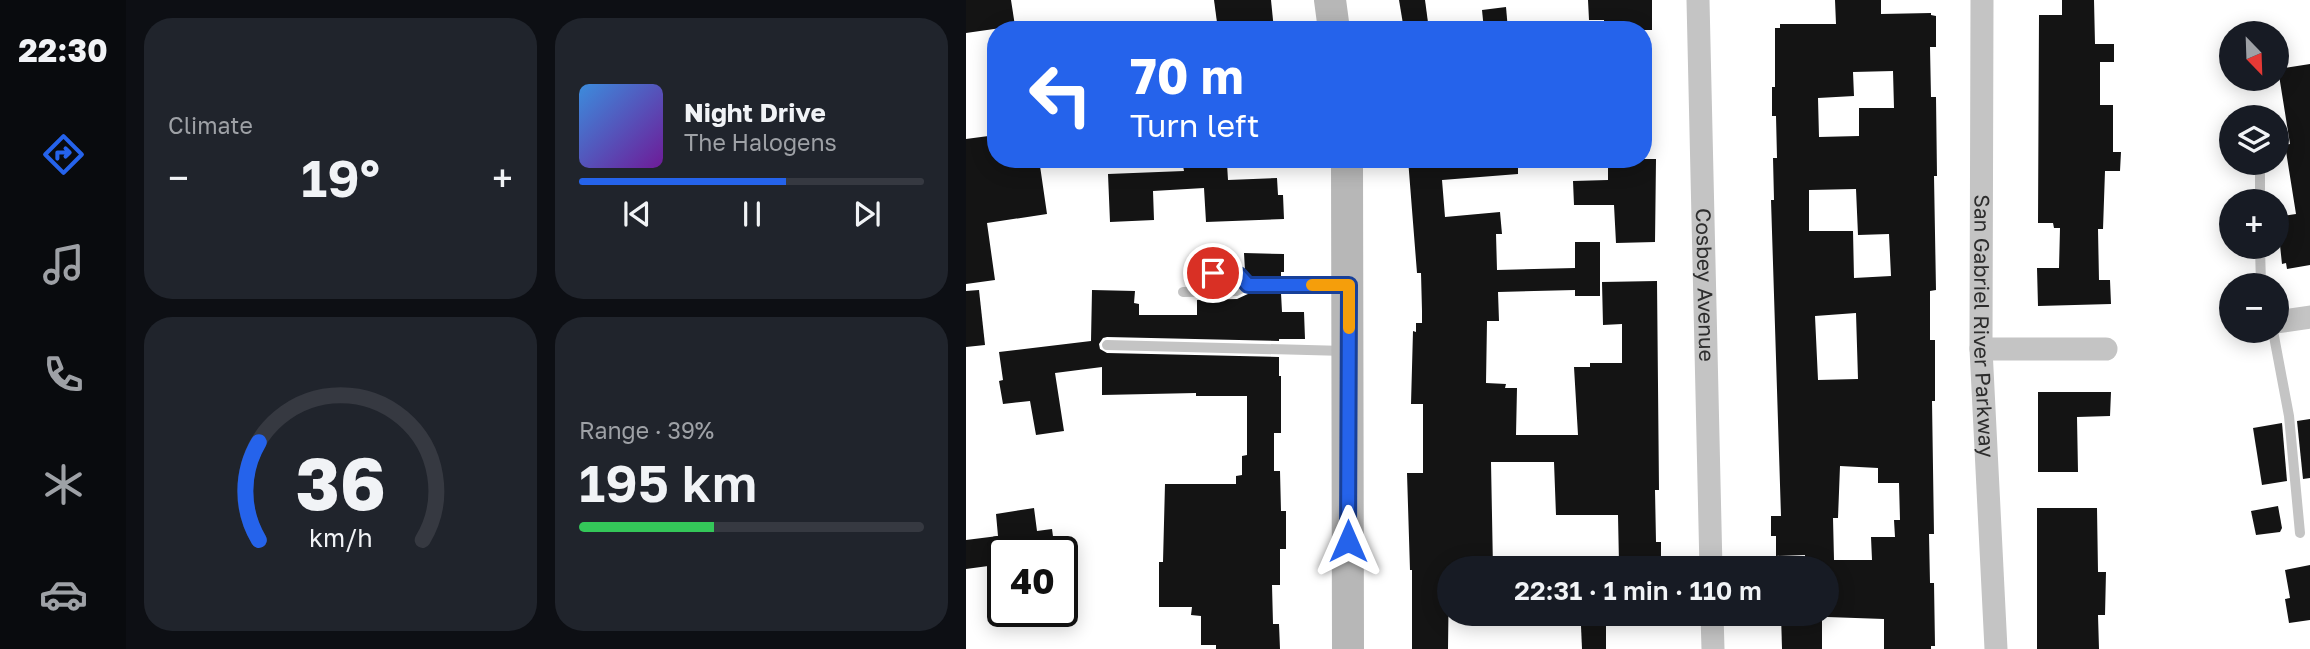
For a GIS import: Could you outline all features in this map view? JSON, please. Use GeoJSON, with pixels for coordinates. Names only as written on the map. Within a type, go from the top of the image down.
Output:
{"type":"FeatureCollection","features":[{"type":"Feature","properties":{"kind":"street"},"geometry":{"type":"LineString","coordinates":[[1330,0],[1333,21]]}},
{"type":"Feature","properties":{"kind":"street","name":"Cosbey Avenue"},"geometry":{"type":"LineString","coordinates":[[1698,0],[1711,556]]}},
{"type":"Feature","properties":{"kind":"street","name":"San Gabriel River Parkway"},"geometry":{"type":"LineString","coordinates":[[1982,0],[1981,349],[1996,649]]}},
{"type":"Feature","properties":{"kind":"street"},"geometry":{"type":"LineString","coordinates":[[1347,168],[1348,649]]}},
{"type":"Feature","properties":{"kind":"street"},"geometry":{"type":"LineString","coordinates":[[2289,320],[2310,317]]}},
{"type":"Feature","properties":{"kind":"street"},"geometry":{"type":"LineString","coordinates":[[1981,349],[2106,349]]}},
{"type":"Feature","properties":{"kind":"street"},"geometry":{"type":"LineString","coordinates":[[1712,626],[1713,649]]}},
{"type":"Feature","properties":{"kind":"lane"},"geometry":{"type":"LineString","coordinates":[[1213,273],[1239,275],[1248,285]]}},
{"type":"Feature","properties":{"kind":"lane"},"geometry":{"type":"LineString","coordinates":[[1183,292],[1236,290],[1248,285],[1349,285]]}},
{"type":"Feature","properties":{"kind":"lane"},"geometry":{"type":"LineString","coordinates":[[2275,343],[2289,416],[2300,533]]}},
{"type":"Feature","properties":{"kind":"lane"},"geometry":{"type":"LineString","coordinates":[[1107,345],[1349,351]]}},
{"type":"Feature","properties":{"kind":"building"},"geometry":{"type":"Polygon","coordinates":[[[966,0],[1011,0],[1014,21],[987,21],[987,30],[966,33],[966,0]]]}},
{"type":"Feature","properties":{"kind":"building"},"geometry":{"type":"Polygon","coordinates":[[[1214,0],[1271,0],[1273,21],[1217,21],[1214,0]]]}},
{"type":"Feature","properties":{"kind":"building"},"geometry":{"type":"Polygon","coordinates":[[[1399,0],[1425,0],[1428,21],[1402,21],[1399,0]]]}},
{"type":"Feature","properties":{"kind":"building"},"geometry":{"type":"Polygon","coordinates":[[[1588,0],[1652,0],[1652,21],[1589,20],[1588,0]]]}},
{"type":"Feature","properties":{"kind":"building"},"geometry":{"type":"Polygon","coordinates":[[[1835,0],[1881,0],[1881,14],[1931,13],[1936,16],[1936,47],[1930,47],[1931,97],[1936,97],[1937,176],[1934,176],[1936,290],[1930,291],[1930,340],[1935,340],[1935,401],[1932,401],[1934,534],[1929,534],[1930,583],[1934,583],[1935,646],[1931,646],[1931,649],[1884,649],[1884,619],[1839,617],[1839,560],[1872,560],[1871,537],[1895,537],[1894,520],[1900,520],[1899,483],[1878,483],[1878,468],[1840,466],[1838,518],[1833,518],[1834,556],[1776,556],[1776,536],[1771,536],[1771,516],[1781,516],[1771,200],[1774,200],[1773,158],[1777,158],[1776,116],[1772,116],[1775,28],[1780,28],[1780,24],[1836,24],[1835,0]],[[1893,71],[1853,72],[1854,96],[1818,98],[1819,137],[1859,136],[1859,108],[1894,108],[1893,71]],[[1856,189],[1809,190],[1809,231],[1853,231],[1854,278],[1891,276],[1889,234],[1858,235],[1856,189]],[[1856,313],[1815,316],[1818,380],[1858,379],[1856,313]]]}},
{"type":"Feature","properties":{"kind":"building"},"geometry":{"type":"Polygon","coordinates":[[[2062,0],[2094,0],[2095,44],[2114,44],[2114,62],[2100,62],[2100,105],[2113,105],[2113,152],[2121,152],[2120,171],[2105,171],[2103,229],[2098,229],[2099,280],[2110,280],[2111,304],[2038,306],[2037,268],[2059,268],[2060,228],[2054,228],[2053,223],[2038,223],[2039,15],[2062,15],[2062,0]]]}},
{"type":"Feature","properties":{"kind":"building"},"geometry":{"type":"Polygon","coordinates":[[[1506,7],[1507,21],[1483,21],[1482,10],[1506,7]]]}},
{"type":"Feature","properties":{"kind":"building"},"geometry":{"type":"Polygon","coordinates":[[[2310,64],[2310,265],[2287,269],[2281,259],[2289,259],[2289,215],[2296,214],[2289,170],[2289,105],[2284,105],[2282,91],[2289,91],[2289,67],[2310,64]]]}},
{"type":"Feature","properties":{"kind":"building"},"geometry":{"type":"Polygon","coordinates":[[[987,136],[987,168],[1040,168],[1047,214],[987,223],[995,280],[966,284],[966,139],[987,136]]]}},
{"type":"Feature","properties":{"kind":"building"},"geometry":{"type":"Polygon","coordinates":[[[1652,159],[1656,159],[1655,242],[1616,243],[1614,205],[1574,205],[1573,181],[1608,180],[1608,168],[1652,168],[1652,159]]]}},
{"type":"Feature","properties":{"kind":"building"},"geometry":{"type":"Polygon","coordinates":[[[1183,168],[1227,168],[1228,180],[1277,178],[1278,195],[1283,195],[1284,219],[1206,222],[1204,188],[1153,191],[1154,220],[1110,222],[1108,174],[1184,171],[1183,168]]]}},
{"type":"Feature","properties":{"kind":"building"},"geometry":{"type":"Polygon","coordinates":[[[1409,168],[1518,168],[1518,174],[1442,180],[1445,217],[1500,212],[1502,234],[1496,234],[1497,270],[1575,268],[1575,242],[1600,242],[1600,296],[1575,296],[1575,290],[1498,292],[1499,321],[1487,321],[1486,383],[1506,384],[1505,388],[1517,388],[1516,435],[1578,435],[1574,367],[1590,367],[1590,363],[1622,363],[1622,324],[1603,325],[1602,282],[1657,281],[1659,490],[1655,490],[1656,542],[1661,542],[1661,556],[1619,556],[1618,515],[1556,515],[1554,462],[1491,462],[1493,556],[1437,556],[1437,626],[1448,626],[1448,649],[1412,649],[1412,570],[1407,473],[1423,473],[1423,404],[1411,404],[1413,331],[1416,332],[1416,323],[1422,323],[1421,273],[1417,273],[1409,168]]]}},
{"type":"Feature","properties":{"kind":"building"},"geometry":{"type":"Polygon","coordinates":[[[1244,253],[1284,254],[1284,272],[1281,272],[1281,277],[1251,277],[1245,271],[1244,253]]]}},
{"type":"Feature","properties":{"kind":"building"},"geometry":{"type":"Polygon","coordinates":[[[979,290],[985,345],[966,347],[966,291],[979,290]]]}},
{"type":"Feature","properties":{"kind":"building"},"geometry":{"type":"Polygon","coordinates":[[[1092,290],[1135,291],[1134,303],[1139,304],[1139,315],[1197,315],[1197,300],[1237,299],[1250,293],[1281,293],[1282,312],[1304,312],[1305,339],[1279,341],[1107,337],[1099,344],[1100,349],[1107,353],[1279,357],[1281,433],[1274,433],[1274,471],[1280,471],[1281,511],[1286,511],[1286,549],[1280,549],[1280,585],[1272,585],[1273,624],[1279,624],[1280,649],[1216,649],[1216,645],[1201,645],[1201,616],[1191,615],[1192,607],[1159,607],[1159,562],[1163,562],[1165,484],[1236,484],[1236,476],[1242,475],[1242,456],[1247,455],[1247,396],[1196,396],[1196,393],[1102,395],[1102,367],[1055,373],[1064,431],[1036,435],[1030,401],[1003,404],[999,381],[1003,380],[999,352],[1091,341],[1092,290]]]}},
{"type":"Feature","properties":{"kind":"building"},"geometry":{"type":"Polygon","coordinates":[[[2038,392],[2111,392],[2110,416],[2077,417],[2078,472],[2038,472],[2038,392]]]}},
{"type":"Feature","properties":{"kind":"building"},"geometry":{"type":"Polygon","coordinates":[[[2310,419],[2310,478],[2303,479],[2297,421],[2310,419]]]}},
{"type":"Feature","properties":{"kind":"building"},"geometry":{"type":"Polygon","coordinates":[[[2282,423],[2287,481],[2262,485],[2253,428],[2282,423]]]}},
{"type":"Feature","properties":{"kind":"building"},"geometry":{"type":"Polygon","coordinates":[[[2278,506],[2282,528],[2280,532],[2256,535],[2251,511],[2278,506]]]}},
{"type":"Feature","properties":{"kind":"building"},"geometry":{"type":"Polygon","coordinates":[[[1034,508],[1037,531],[1052,529],[1053,536],[998,536],[996,514],[1034,508]]]}},
{"type":"Feature","properties":{"kind":"building"},"geometry":{"type":"Polygon","coordinates":[[[2037,508],[2097,508],[2098,572],[2106,572],[2105,615],[2098,615],[2099,649],[2037,649],[2037,508]]]}},
{"type":"Feature","properties":{"kind":"building"},"geometry":{"type":"Polygon","coordinates":[[[987,537],[987,566],[966,569],[966,540],[987,537]]]}},
{"type":"Feature","properties":{"kind":"building"},"geometry":{"type":"Polygon","coordinates":[[[2310,565],[2310,620],[2289,623],[2285,599],[2290,598],[2285,570],[2310,565]]]}},
{"type":"Feature","properties":{"kind":"building"},"geometry":{"type":"Polygon","coordinates":[[[1581,626],[1606,626],[1606,649],[1582,649],[1581,626]]]}},
{"type":"Feature","properties":{"kind":"building"},"geometry":{"type":"Polygon","coordinates":[[[1781,626],[1822,626],[1822,649],[1782,649],[1781,626]]]}},
{"type":"Feature","properties":{"kind":"slow traffic"},"geometry":{"type":"LineString","coordinates":[[1312,285],[1349,285],[1349,328]]}},
{"type":"Feature","properties":{"kind":"route"},"geometry":{"type":"LineString","coordinates":[[1213,273],[1239,275],[1248,285],[1349,285],[1348,541]]}}]}
